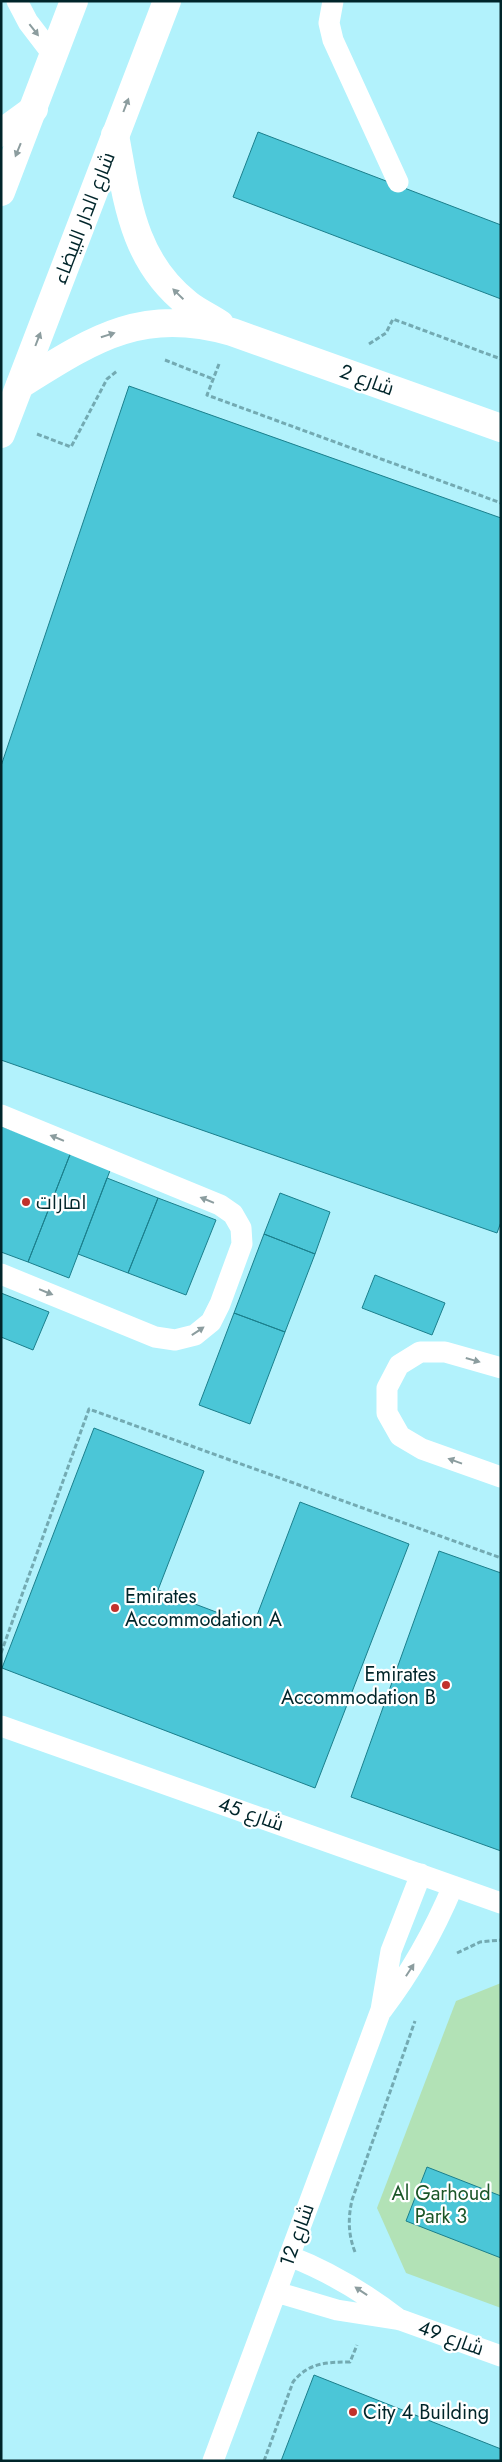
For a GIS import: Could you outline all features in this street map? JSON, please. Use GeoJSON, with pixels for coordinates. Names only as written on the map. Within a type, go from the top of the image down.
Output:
{"type":"FeatureCollection","features":[{"type":"Feature","properties":{"kind":"street"},"geometry":{"type":"LineString","coordinates":[[1,192],[74,1]]}},
{"type":"Feature","properties":{"kind":"street","name":"شارع الدار البيضاء"},"geometry":{"type":"LineString","coordinates":[[1,434],[167,1]]}},
{"type":"Feature","properties":{"kind":"street"},"geometry":{"type":"LineString","coordinates":[[1,133],[34,109]]}},
{"type":"Feature","properties":{"kind":"street","name":"شارع 2"},"geometry":{"type":"LineString","coordinates":[[115,135],[134,228],[146,257],[165,282],[188,304],[232,332]]}},
{"type":"Feature","properties":{"kind":"street","name":"شارع 2"},"geometry":{"type":"LineString","coordinates":[[20,385],[96,339],[132,327],[169,322],[207,325],[232,332],[501,428]]}},
{"type":"Feature","properties":{"kind":"lane"},"geometry":{"type":"LineString","coordinates":[[17,1],[28,22],[54,56]]}},
{"type":"Feature","properties":{"kind":"lane"},"geometry":{"type":"LineString","coordinates":[[332,1],[329,23],[334,40],[398,182]]}},
{"type":"Feature","properties":{"kind":"lane"},"geometry":{"type":"LineString","coordinates":[[1,1115],[220,1205],[233,1214],[241,1228],[242,1244],[210,1322],[194,1335],[174,1340],[155,1337],[1,1274]]}},
{"type":"Feature","properties":{"kind":"lane"},"geometry":{"type":"LineString","coordinates":[[501,1368],[445,1352],[420,1352],[399,1365],[387,1388],[387,1413],[400,1436],[422,1449],[501,1477]]}},
{"type":"Feature","properties":{"kind":"lane","name":"شارع 45"},"geometry":{"type":"LineString","coordinates":[[1,1726],[501,1903]]}},
{"type":"Feature","properties":{"kind":"lane","name":"شارع 12"},"geometry":{"type":"LineString","coordinates":[[213,2461],[381,2010],[391,1951],[421,1874]]}},
{"type":"Feature","properties":{"kind":"lane","name":"شارع 12"},"geometry":{"type":"LineString","coordinates":[[381,2010],[399,1987],[432,1934],[453,1886]]}},
{"type":"Feature","properties":{"kind":"lane"},"geometry":{"type":"LineString","coordinates":[[289,2256],[320,2268],[348,2282],[400,2320]]}},
{"type":"Feature","properties":{"kind":"lane"},"geometry":{"type":"LineString","coordinates":[[276,2292],[337,2310],[400,2320]]}},
{"type":"Feature","properties":{"kind":"lane","name":"شارع 49"},"geometry":{"type":"LineString","coordinates":[[400,2320],[501,2356]]}},
{"type":"Feature","properties":{"kind":"path"},"geometry":{"type":"LineString","coordinates":[[156,359],[163,359],[183,366],[213,379]]}},
{"type":"Feature","properties":{"kind":"path"},"geometry":{"type":"LineString","coordinates":[[71,447],[107,380],[123,367]]}},
{"type":"Feature","properties":{"kind":"path"},"geometry":{"type":"LineString","coordinates":[[1,1653],[89,1409],[501,1558]]}},
{"type":"Feature","properties":{"kind":"path"},"geometry":{"type":"LineString","coordinates":[[450,1958],[461,1950],[480,1942],[501,1940]]}},
{"type":"Feature","properties":{"kind":"path"},"geometry":{"type":"LineString","coordinates":[[361,2259],[354,2252],[349,2234],[348,2217],[352,2200],[417,2016]]}},
{"type":"Feature","properties":{"kind":"path"},"geometry":{"type":"LineString","coordinates":[[264,2461],[293,2382],[311,2366],[326,2362],[350,2362],[368,2316]]}},
{"type":"Feature","properties":{"kind":"green space","name":"Al Garhoud Park 3"},"geometry":{"type":"Polygon","coordinates":[[[501,1983],[501,2308],[406,2273],[377,2208],[456,2001],[501,1983]]]}},
{"type":"Feature","properties":{"kind":"building"},"geometry":{"type":"Polygon","coordinates":[[[258,132],[501,225],[501,299],[233,197],[258,132]]]}},
{"type":"Feature","properties":{"kind":"building"},"geometry":{"type":"Polygon","coordinates":[[[129,386],[501,518],[501,1222],[497,1233],[1,1060],[1,766],[129,386]]]}},
{"type":"Feature","properties":{"kind":"building","name":"امارات"},"geometry":{"type":"Polygon","coordinates":[[[1,1126],[71,1152],[28,1262],[1,1252],[1,1126]]]}},
{"type":"Feature","properties":{"kind":"building"},"geometry":{"type":"Polygon","coordinates":[[[71,1152],[111,1168],[69,1278],[28,1262],[71,1152]]]}},
{"type":"Feature","properties":{"kind":"building"},"geometry":{"type":"Polygon","coordinates":[[[107,1178],[158,1198],[128,1273],[78,1254],[107,1178]]]}},
{"type":"Feature","properties":{"kind":"building"},"geometry":{"type":"Polygon","coordinates":[[[280,1193],[330,1212],[315,1254],[264,1234],[280,1193]]]}},
{"type":"Feature","properties":{"kind":"building"},"geometry":{"type":"Polygon","coordinates":[[[158,1198],[216,1220],[186,1295],[128,1273],[158,1198]]]}},
{"type":"Feature","properties":{"kind":"building"},"geometry":{"type":"Polygon","coordinates":[[[264,1234],[315,1254],[285,1332],[234,1313],[264,1234]]]}},
{"type":"Feature","properties":{"kind":"building"},"geometry":{"type":"Polygon","coordinates":[[[375,1275],[445,1303],[432,1335],[362,1308],[375,1275]]]}},
{"type":"Feature","properties":{"kind":"building"},"geometry":{"type":"Polygon","coordinates":[[[1,1293],[49,1312],[33,1350],[1,1337],[1,1293]]]}},
{"type":"Feature","properties":{"kind":"building"},"geometry":{"type":"Polygon","coordinates":[[[234,1313],[285,1332],[250,1424],[199,1405],[234,1313]]]}},
{"type":"Feature","properties":{"kind":"building","name":"Emirates Accommodation A"},"geometry":{"type":"Polygon","coordinates":[[[94,1428],[204,1471],[158,1590],[253,1626],[300,1502],[409,1544],[315,1788],[2,1668],[94,1428]]]}},
{"type":"Feature","properties":{"kind":"building","name":"Emirates Accommodation B"},"geometry":{"type":"Polygon","coordinates":[[[439,1551],[501,1573],[501,1851],[351,1797],[439,1551]]]}},
{"type":"Feature","properties":{"kind":"building"},"geometry":{"type":"Polygon","coordinates":[[[427,2167],[501,2196],[501,2258],[406,2221],[427,2167]]]}},
{"type":"Feature","properties":{"kind":"building","name":"City 4 Building"},"geometry":{"type":"Polygon","coordinates":[[[314,2375],[501,2449],[501,2461],[281,2461],[314,2375]]]}},
{"type":"Feature","properties":{"kind":"place","name":"امارات"},"geometry":{"type":"Point","coordinates":[26,1202]}},
{"type":"Feature","properties":{"kind":"place","name":"Emirates Accommodation A"},"geometry":{"type":"Point","coordinates":[115,1608]}},
{"type":"Feature","properties":{"kind":"place","name":"Emirates Accommodation B"},"geometry":{"type":"Point","coordinates":[446,1685]}},
{"type":"Feature","properties":{"kind":"place","name":"City 4 Building"},"geometry":{"type":"Point","coordinates":[353,2412]}}]}
